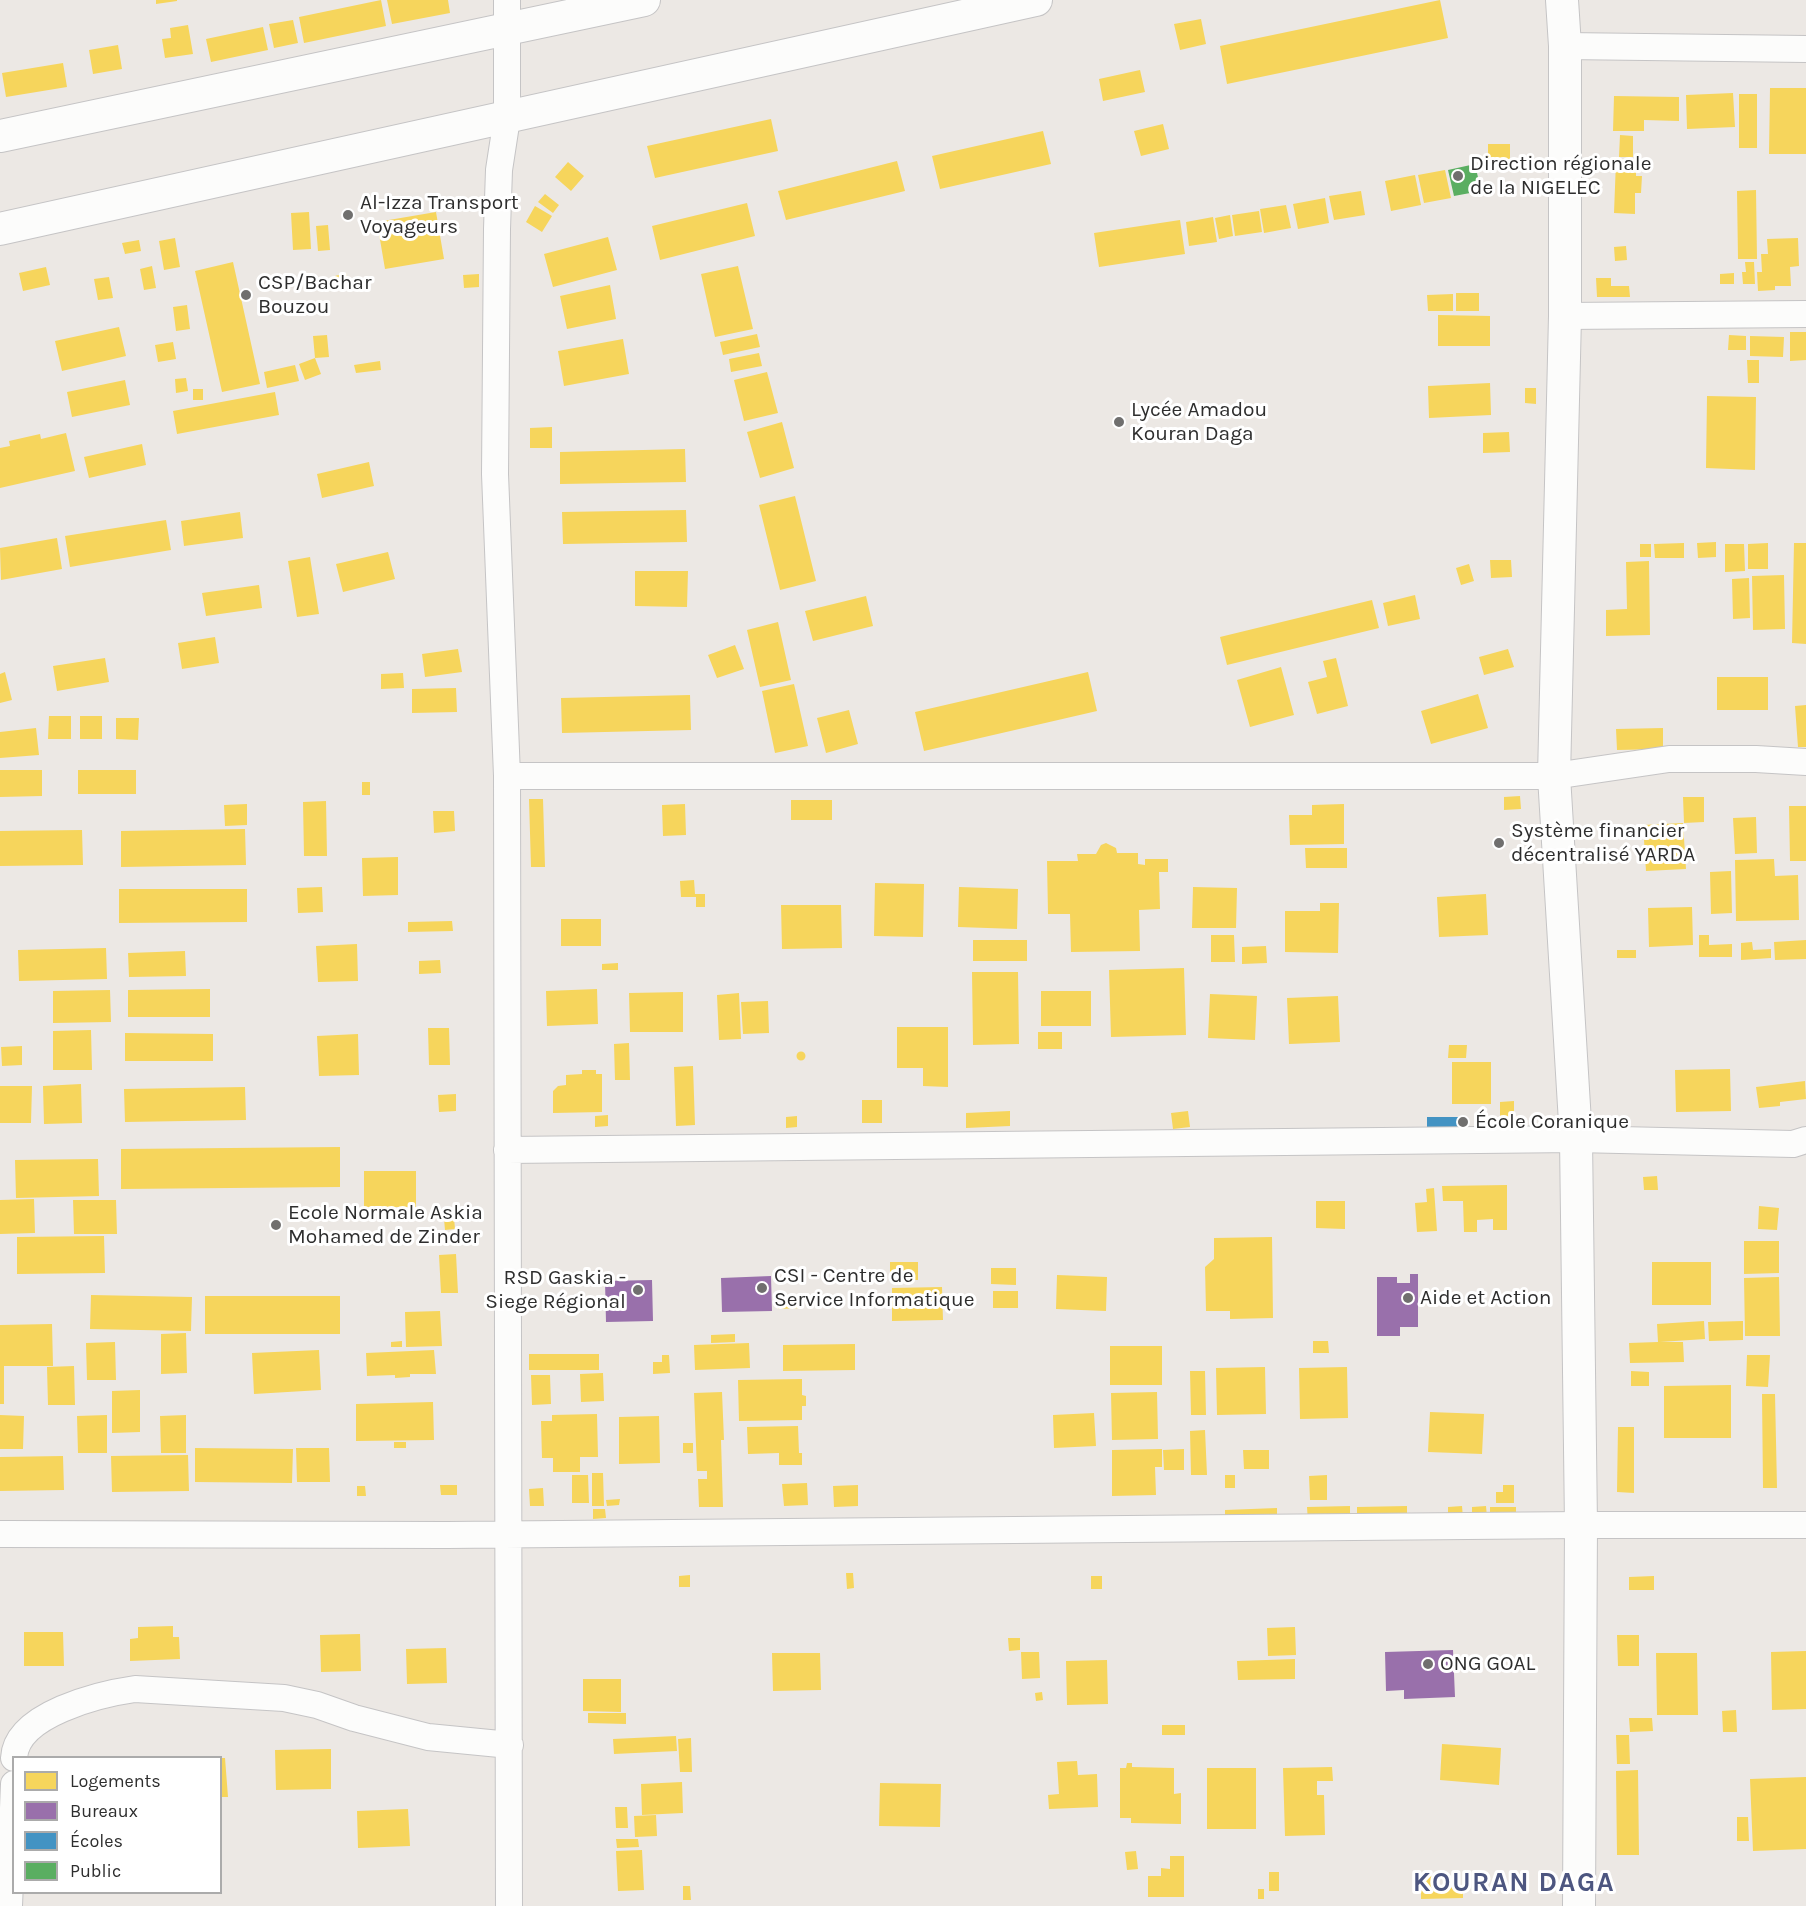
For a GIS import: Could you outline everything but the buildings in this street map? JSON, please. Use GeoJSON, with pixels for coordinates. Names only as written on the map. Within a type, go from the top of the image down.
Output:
{"type":"FeatureCollection","features":[{"type":"Feature","properties":{"kind":"street"},"geometry":{"type":"LineString","coordinates":[[0,136],[507,15],[644,0]]}},
{"type":"Feature","properties":{"kind":"street"},"geometry":{"type":"LineString","coordinates":[[0,229],[1036,0]]}},
{"type":"Feature","properties":{"kind":"street"},"geometry":{"type":"LineString","coordinates":[[1562,0],[1565,316],[1554,776],[1576,1139],[1581,1525],[1579,1906]]}},
{"type":"Feature","properties":{"kind":"street"},"geometry":{"type":"LineString","coordinates":[[507,15],[507,118],[499,170],[495,474],[507,776],[509,1906]]}},
{"type":"Feature","properties":{"kind":"street"},"geometry":{"type":"LineString","coordinates":[[1564,46],[1806,49]]}},
{"type":"Feature","properties":{"kind":"street"},"geometry":{"type":"LineString","coordinates":[[1565,316],[1806,314]]}},
{"type":"Feature","properties":{"kind":"street"},"geometry":{"type":"LineString","coordinates":[[507,776],[1554,776],[1670,759],[1756,759],[1806,762]]}},
{"type":"Feature","properties":{"kind":"street"},"geometry":{"type":"LineString","coordinates":[[507,1150],[1576,1139],[1793,1144],[1806,1140]]}},
{"type":"Feature","properties":{"kind":"street"},"geometry":{"type":"LineString","coordinates":[[0,1534],[507,1534],[1806,1525]]}},
{"type":"Feature","properties":{"kind":"street"},"geometry":{"type":"LineString","coordinates":[[14,1756],[23,1733],[37,1722],[90,1699],[135,1689],[284,1698],[317,1705],[354,1718],[428,1737],[510,1745]]}},
{"type":"Feature","properties":{"kind":"street"},"geometry":{"type":"LineString","coordinates":[[9,1906],[12,1833]]}},
{"type":"Feature","properties":{"kind":"place","name":"Direction régionale de la NIGELEC"},"geometry":{"type":"Point","coordinates":[1458,176]}},
{"type":"Feature","properties":{"kind":"place","name":"Al-Izza Transport Voyageurs"},"geometry":{"type":"Point","coordinates":[348,215]}},
{"type":"Feature","properties":{"kind":"place","name":"CSP/Bachar Bouzou"},"geometry":{"type":"Point","coordinates":[246,295]}},
{"type":"Feature","properties":{"kind":"place","name":"Lycée Amadou Kouran Daga"},"geometry":{"type":"Point","coordinates":[1119,422]}},
{"type":"Feature","properties":{"kind":"place","name":"Système financier décentralisé YARDA"},"geometry":{"type":"Point","coordinates":[1499,843]}},
{"type":"Feature","properties":{"kind":"place","name":"École Coranique"},"geometry":{"type":"Point","coordinates":[1463,1122]}},
{"type":"Feature","properties":{"kind":"place","name":"Ecole Normale Askia Mohamed de Zinder"},"geometry":{"type":"Point","coordinates":[276,1225]}},
{"type":"Feature","properties":{"kind":"place","name":"CSI - Centre de Service Informatique"},"geometry":{"type":"Point","coordinates":[762,1288]}},
{"type":"Feature","properties":{"kind":"place","name":"RSD Gaskia - Siege Régional"},"geometry":{"type":"Point","coordinates":[638,1290]}},
{"type":"Feature","properties":{"kind":"place","name":"Aide et Action"},"geometry":{"type":"Point","coordinates":[1408,1298]}},
{"type":"Feature","properties":{"kind":"place","name":"ONG GOAL"},"geometry":{"type":"Point","coordinates":[1428,1664]}},
{"type":"Feature","properties":{"kind":"district","name":"KOURAN DAGA"},"geometry":{"type":"Point","coordinates":[1514,1883]}}]}
